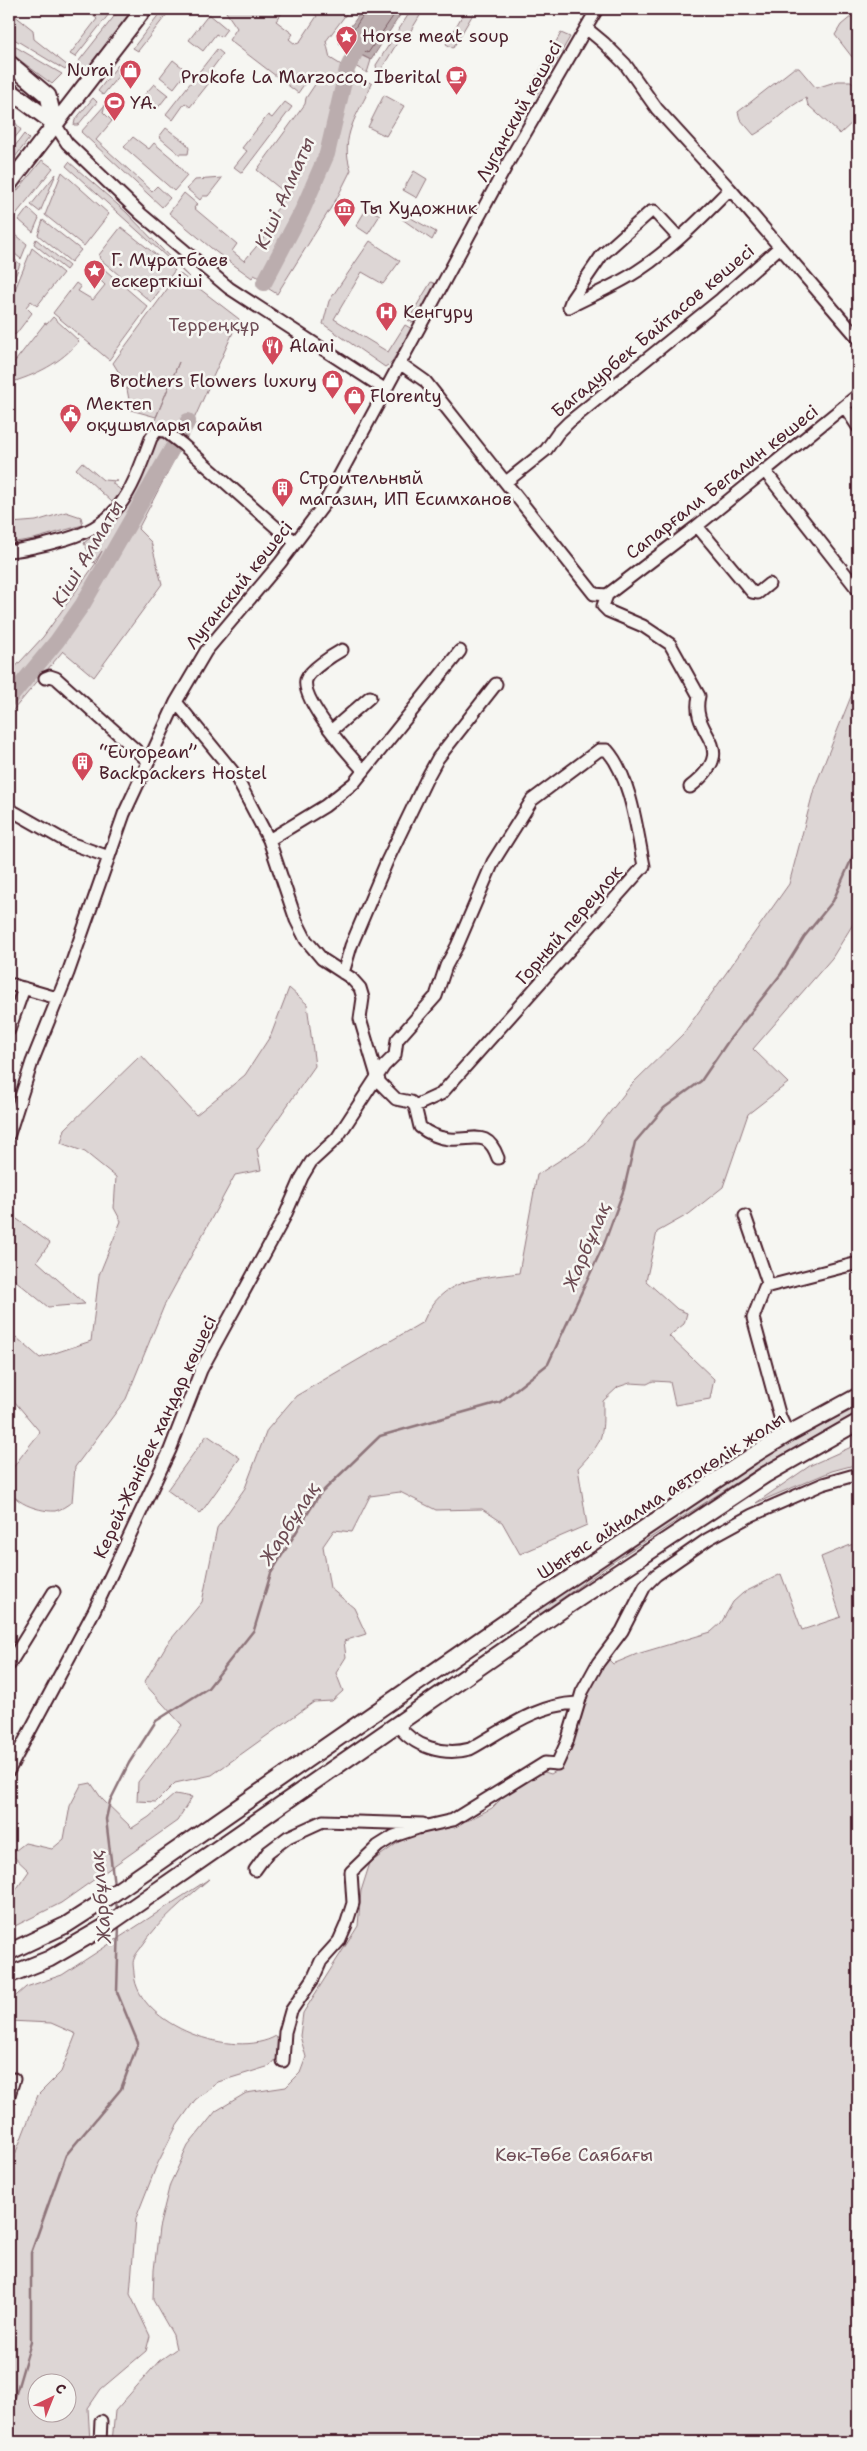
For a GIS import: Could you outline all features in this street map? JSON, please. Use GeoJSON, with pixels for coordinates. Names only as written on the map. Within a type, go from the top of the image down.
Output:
{"type":"FeatureCollection","features":[{"type":"Feature","properties":{"kind":"main road"},"geometry":{"type":"LineString","coordinates":[[9,184],[144,9]]}},
{"type":"Feature","properties":{"kind":"main road"},"geometry":{"type":"LineString","coordinates":[[9,63],[48,96],[55,124]]}},
{"type":"Feature","properties":{"kind":"main road"},"geometry":{"type":"LineString","coordinates":[[9,90],[55,124]]}},
{"type":"Feature","properties":{"kind":"main road","name":"Шығыс айналма автокөлік жолы"},"geometry":{"type":"LineString","coordinates":[[10,1951],[66,1925],[87,1912],[489,1633],[788,1434],[858,1396]]}},
{"type":"Feature","properties":{"kind":"main road"},"geometry":{"type":"LineString","coordinates":[[14,1973],[49,1959],[91,1935],[552,1616],[764,1475],[858,1422]]}},
{"type":"Feature","properties":{"kind":"street","name":"Луганский көшесі"},"geometry":{"type":"LineString","coordinates":[[9,1134],[32,1062],[109,857],[148,761],[176,702],[206,651],[296,542],[323,506],[509,161],[597,9]]}},
{"type":"Feature","properties":{"kind":"street","name":"Багадурбек Байтасов көшесі"},"geometry":{"type":"LineString","coordinates":[[586,28],[625,64],[656,109],[730,189],[858,338]]}},
{"type":"Feature","properties":{"kind":"street"},"geometry":{"type":"LineString","coordinates":[[55,124],[67,143],[141,214],[214,275],[245,294],[274,317],[386,390]]}},
{"type":"Feature","properties":{"kind":"street"},"geometry":{"type":"LineString","coordinates":[[679,238],[654,211],[650,212],[602,254],[572,299],[570,307],[628,277],[679,238],[730,189]]}},
{"type":"Feature","properties":{"kind":"street","name":"Багадурбек Байтасов көшесі"},"geometry":{"type":"LineString","coordinates":[[506,482],[546,450],[558,433],[569,422],[722,299],[780,247]]}},
{"type":"Feature","properties":{"kind":"street"},"geometry":{"type":"LineString","coordinates":[[401,364],[425,381],[594,594],[607,595],[603,606],[652,630],[670,644],[699,696],[696,706],[705,731],[714,747],[715,755],[710,768],[690,786]]}},
{"type":"Feature","properties":{"kind":"street","name":"Сапарғали Бегалин көшесі"},"geometry":{"type":"LineString","coordinates":[[607,595],[697,526],[858,395]]}},
{"type":"Feature","properties":{"kind":"street"},"geometry":{"type":"LineString","coordinates":[[845,407],[858,427]]}},
{"type":"Feature","properties":{"kind":"street"},"geometry":{"type":"LineString","coordinates":[[9,551],[69,539],[99,525],[130,492],[151,438],[157,430],[168,433],[183,445],[265,518],[296,542]]}},
{"type":"Feature","properties":{"kind":"street"},"geometry":{"type":"LineString","coordinates":[[764,470],[858,590]]}},
{"type":"Feature","properties":{"kind":"street"},"geometry":{"type":"LineString","coordinates":[[697,526],[752,592],[758,593],[769,584]]}},
{"type":"Feature","properties":{"kind":"street"},"geometry":{"type":"LineString","coordinates":[[342,650],[327,659],[306,679],[306,688],[313,705],[331,731],[364,771]]}},
{"type":"Feature","properties":{"kind":"street"},"geometry":{"type":"LineString","coordinates":[[269,840],[342,794],[364,771],[460,651]]}},
{"type":"Feature","properties":{"kind":"street"},"geometry":{"type":"LineString","coordinates":[[45,678],[50,676],[56,678],[148,761]]}},
{"type":"Feature","properties":{"kind":"street"},"geometry":{"type":"LineString","coordinates":[[343,973],[351,946],[387,860],[427,778],[438,758],[496,684]]}},
{"type":"Feature","properties":{"kind":"street"},"geometry":{"type":"LineString","coordinates":[[331,731],[370,697]]}},
{"type":"Feature","properties":{"kind":"street"},"geometry":{"type":"LineString","coordinates":[[176,702],[234,773],[269,840],[296,920],[306,940],[322,959],[343,973],[360,988],[362,998],[360,1019],[380,1084],[396,1099],[412,1102],[415,1106],[420,1127],[425,1131],[438,1137],[451,1139],[479,1137],[487,1140],[494,1147],[498,1158]]}},
{"type":"Feature","properties":{"kind":"street","name":"Горный переулок"},"geometry":{"type":"LineString","coordinates":[[376,1076],[395,1055],[398,1040],[436,996],[446,966],[493,862],[532,800],[599,750],[607,750],[617,761],[633,811],[644,866],[441,1094],[415,1106]]}},
{"type":"Feature","properties":{"kind":"street"},"geometry":{"type":"LineString","coordinates":[[9,809],[67,842],[109,857]]}},
{"type":"Feature","properties":{"kind":"street"},"geometry":{"type":"LineString","coordinates":[[9,984],[57,998]]}},
{"type":"Feature","properties":{"kind":"street"},"geometry":{"type":"LineString","coordinates":[[9,1030],[24,988]]}},
{"type":"Feature","properties":{"kind":"street","name":"Керей-Жәнібек хандар көшесі"},"geometry":{"type":"LineString","coordinates":[[9,1770],[94,1611],[170,1450],[201,1370],[288,1211],[302,1177],[311,1162],[337,1138],[376,1076]]}},
{"type":"Feature","properties":{"kind":"street"},"geometry":{"type":"LineString","coordinates":[[745,1216],[769,1286]]}},
{"type":"Feature","properties":{"kind":"street"},"geometry":{"type":"LineString","coordinates":[[788,1434],[780,1417],[753,1318],[765,1287],[858,1263]]}},
{"type":"Feature","properties":{"kind":"street"},"geometry":{"type":"LineString","coordinates":[[283,2061],[284,2032],[291,2011],[313,1979],[321,1961],[339,1941],[352,1903],[351,1872],[378,1846],[394,1836],[453,1820],[545,1763],[557,1764],[574,1723],[577,1703],[598,1663],[631,1616],[645,1586],[656,1575],[708,1539],[752,1515],[823,1484],[858,1474]]}},
{"type":"Feature","properties":{"kind":"street"},"geometry":{"type":"LineString","coordinates":[[9,1665],[54,1592]]}},
{"type":"Feature","properties":{"kind":"street"},"geometry":{"type":"LineString","coordinates":[[397,1724],[411,1740],[418,1744],[460,1752],[470,1749],[533,1712],[561,1704],[577,1703]]}},
{"type":"Feature","properties":{"kind":"street"},"geometry":{"type":"LineString","coordinates":[[255,1870],[268,1852],[288,1837],[323,1821],[430,1825]]}},
{"type":"Feature","properties":{"kind":"street"},"geometry":{"type":"LineString","coordinates":[[9,2095],[14,2079]]}},
{"type":"Feature","properties":{"kind":"street"},"geometry":{"type":"LineString","coordinates":[[100,2442],[101,2422]]}},
{"type":"Feature","properties":{"kind":"green space"},"geometry":{"type":"Polygon","coordinates":[[[91,9],[113,9],[75,57],[70,54],[97,19],[89,12],[91,9]]]}},
{"type":"Feature","properties":{"kind":"green space"},"geometry":{"type":"Polygon","coordinates":[[[120,9],[134,9],[80,77],[71,71],[120,9]]]}},
{"type":"Feature","properties":{"kind":"green space"},"geometry":{"type":"Polygon","coordinates":[[[163,9],[171,9],[138,51],[133,48],[163,9]]]}},
{"type":"Feature","properties":{"kind":"green space"},"geometry":{"type":"Polygon","coordinates":[[[228,9],[279,9],[283,12],[276,21],[293,34],[289,39],[295,44],[299,43],[317,16],[307,9],[350,9],[326,41],[330,58],[372,84],[356,116],[349,136],[347,147],[351,170],[337,198],[277,294],[266,287],[268,282],[254,275],[252,278],[216,252],[169,213],[184,193],[197,204],[194,208],[237,244],[232,251],[244,261],[273,227],[267,222],[288,195],[257,170],[305,104],[306,98],[320,77],[313,72],[298,93],[229,40],[237,28],[226,12],[228,9]]]}},
{"type":"Feature","properties":{"kind":"green space"},"geometry":{"type":"Polygon","coordinates":[[[412,9],[424,9],[407,37],[397,43],[378,75],[376,65],[412,9]]]}},
{"type":"Feature","properties":{"kind":"green space"},"geometry":{"type":"Polygon","coordinates":[[[466,9],[476,9],[453,48],[446,44],[466,9]]]}},
{"type":"Feature","properties":{"kind":"green space"},"geometry":{"type":"Polygon","coordinates":[[[9,11],[33,30],[34,39],[68,66],[65,70],[9,36],[9,11]]]}},
{"type":"Feature","properties":{"kind":"green space"},"geometry":{"type":"Polygon","coordinates":[[[858,11],[858,57],[852,57],[835,35],[841,25],[858,11]]]}},
{"type":"Feature","properties":{"kind":"green space"},"geometry":{"type":"Polygon","coordinates":[[[209,14],[227,29],[221,37],[216,34],[203,51],[189,40],[209,14]]]}},
{"type":"Feature","properties":{"kind":"green space"},"geometry":{"type":"Polygon","coordinates":[[[561,33],[570,37],[536,96],[528,91],[561,33]]]}},
{"type":"Feature","properties":{"kind":"green space"},"geometry":{"type":"Polygon","coordinates":[[[9,43],[62,74],[52,84],[9,52],[9,43]]]}},
{"type":"Feature","properties":{"kind":"green space"},"geometry":{"type":"Polygon","coordinates":[[[217,49],[223,54],[211,70],[216,74],[190,107],[185,103],[173,120],[166,114],[217,49]]]}},
{"type":"Feature","properties":{"kind":"green space"},"geometry":{"type":"Polygon","coordinates":[[[360,55],[371,60],[367,73],[355,66],[360,55]]]}},
{"type":"Feature","properties":{"kind":"green space"},"geometry":{"type":"Polygon","coordinates":[[[173,60],[187,71],[174,88],[160,77],[173,60]]]}},
{"type":"Feature","properties":{"kind":"green space"},"geometry":{"type":"Polygon","coordinates":[[[118,65],[123,70],[103,95],[98,91],[118,65]]]}},
{"type":"Feature","properties":{"kind":"green space"},"geometry":{"type":"Polygon","coordinates":[[[794,68],[799,68],[816,88],[838,81],[851,81],[858,89],[858,123],[855,120],[840,134],[808,105],[806,98],[792,106],[754,135],[740,119],[738,112],[794,68]]]}},
{"type":"Feature","properties":{"kind":"green space"},"geometry":{"type":"Polygon","coordinates":[[[154,84],[168,95],[156,110],[141,99],[154,84]]]}},
{"type":"Feature","properties":{"kind":"green space"},"geometry":{"type":"Polygon","coordinates":[[[384,95],[404,106],[386,136],[368,127],[384,95]]]}},
{"type":"Feature","properties":{"kind":"green space"},"geometry":{"type":"Polygon","coordinates":[[[93,98],[97,102],[78,125],[74,125],[75,120],[93,98]]]}},
{"type":"Feature","properties":{"kind":"green space"},"geometry":{"type":"Polygon","coordinates":[[[285,102],[292,107],[242,173],[234,167],[247,151],[242,148],[268,115],[272,118],[285,102]]]}},
{"type":"Feature","properties":{"kind":"green space"},"geometry":{"type":"Polygon","coordinates":[[[105,105],[103,112],[112,121],[96,140],[152,191],[157,186],[170,198],[162,207],[81,132],[105,105]]]}},
{"type":"Feature","properties":{"kind":"green space"},"geometry":{"type":"Polygon","coordinates":[[[9,114],[21,130],[9,145],[9,114]]]}},
{"type":"Feature","properties":{"kind":"green space"},"geometry":{"type":"Polygon","coordinates":[[[166,128],[186,143],[189,148],[188,154],[179,154],[159,137],[166,128]]]}},
{"type":"Feature","properties":{"kind":"green space"},"geometry":{"type":"Polygon","coordinates":[[[24,134],[29,139],[9,165],[9,154],[24,134]]]}},
{"type":"Feature","properties":{"kind":"green space"},"geometry":{"type":"Polygon","coordinates":[[[133,137],[149,149],[154,143],[173,159],[187,176],[174,191],[124,147],[133,137]]]}},
{"type":"Feature","properties":{"kind":"green space"},"geometry":{"type":"Polygon","coordinates":[[[42,160],[53,168],[9,223],[9,201],[42,160]]]}},
{"type":"Feature","properties":{"kind":"green space"},"geometry":{"type":"Polygon","coordinates":[[[69,162],[126,212],[190,278],[66,166],[69,162]]]}},
{"type":"Feature","properties":{"kind":"green space"},"geometry":{"type":"Polygon","coordinates":[[[414,171],[427,179],[417,198],[403,190],[414,171]]]}},
{"type":"Feature","properties":{"kind":"green space"},"geometry":{"type":"Polygon","coordinates":[[[62,172],[109,214],[84,246],[45,215],[62,172]]]}},
{"type":"Feature","properties":{"kind":"green space"},"geometry":{"type":"Polygon","coordinates":[[[56,174],[40,212],[31,205],[56,174]]]}},
{"type":"Feature","properties":{"kind":"green space"},"geometry":{"type":"Polygon","coordinates":[[[222,178],[208,196],[203,196],[200,200],[187,189],[195,180],[222,178]]]}},
{"type":"Feature","properties":{"kind":"green space"},"geometry":{"type":"Polygon","coordinates":[[[28,208],[39,218],[33,232],[19,220],[28,208]]]}},
{"type":"Feature","properties":{"kind":"green space"},"geometry":{"type":"Polygon","coordinates":[[[367,208],[380,215],[368,234],[356,226],[367,208]]]}},
{"type":"Feature","properties":{"kind":"green space"},"geometry":{"type":"Polygon","coordinates":[[[402,213],[436,232],[432,240],[402,219],[402,213]]]}},
{"type":"Feature","properties":{"kind":"green space"},"geometry":{"type":"Polygon","coordinates":[[[43,220],[81,250],[71,262],[38,235],[43,220]]]}},
{"type":"Feature","properties":{"kind":"green space"},"geometry":{"type":"Polygon","coordinates":[[[121,227],[175,270],[151,302],[100,259],[99,255],[121,227]]]}},
{"type":"Feature","properties":{"kind":"green space"},"geometry":{"type":"Polygon","coordinates":[[[11,231],[27,244],[21,259],[9,249],[11,231]]]}},
{"type":"Feature","properties":{"kind":"green space"},"geometry":{"type":"Polygon","coordinates":[[[36,239],[69,266],[66,270],[34,244],[36,239]]]}},
{"type":"Feature","properties":{"kind":"green space"},"geometry":{"type":"Polygon","coordinates":[[[370,241],[400,261],[383,284],[362,272],[334,319],[388,352],[405,325],[412,329],[391,363],[385,367],[323,324],[329,301],[370,241]]]}},
{"type":"Feature","properties":{"kind":"green space"},"geometry":{"type":"Polygon","coordinates":[[[32,248],[63,273],[37,306],[31,301],[26,307],[32,313],[16,334],[9,336],[9,304],[32,248]]]}},
{"type":"Feature","properties":{"kind":"green space"},"geometry":{"type":"Polygon","coordinates":[[[9,255],[20,264],[9,292],[9,255]]]}},
{"type":"Feature","properties":{"kind":"green space"},"geometry":{"type":"Polygon","coordinates":[[[92,263],[97,263],[148,307],[109,360],[53,313],[76,283],[81,287],[78,291],[93,300],[105,285],[93,273],[89,277],[84,273],[92,263]]]}},
{"type":"Feature","properties":{"kind":"green space","name":"Терреңқұр"},"geometry":{"type":"Polygon","coordinates":[[[179,273],[239,319],[186,437],[138,529],[151,542],[162,584],[94,677],[63,651],[9,715],[9,674],[43,637],[96,563],[102,551],[94,563],[84,543],[115,517],[179,362],[156,417],[131,410],[126,384],[113,363],[179,273]]]}},
{"type":"Feature","properties":{"kind":"green space"},"geometry":{"type":"Polygon","coordinates":[[[431,282],[438,285],[415,324],[408,320],[431,282]]]}},
{"type":"Feature","properties":{"kind":"green space"},"geometry":{"type":"Polygon","coordinates":[[[53,317],[79,341],[56,362],[29,376],[9,383],[9,369],[45,323],[47,324],[53,317]]]}},
{"type":"Feature","properties":{"kind":"green space"},"geometry":{"type":"Polygon","coordinates":[[[82,462],[103,480],[117,481],[113,482],[113,484],[122,491],[112,502],[76,469],[82,462]]]}},
{"type":"Feature","properties":{"kind":"green space"},"geometry":{"type":"Polygon","coordinates":[[[66,512],[81,517],[83,525],[34,539],[9,543],[9,521],[11,523],[36,521],[66,512]]]}},
{"type":"Feature","properties":{"kind":"green space"},"geometry":{"type":"Polygon","coordinates":[[[856,684],[858,685],[858,916],[832,958],[753,1049],[788,1083],[748,1114],[723,1187],[689,1214],[657,1232],[646,1281],[677,1309],[687,1313],[684,1324],[669,1336],[714,1379],[710,1399],[675,1405],[670,1382],[630,1383],[618,1387],[603,1401],[603,1424],[600,1438],[593,1451],[578,1468],[587,1525],[520,1554],[502,1522],[482,1509],[436,1510],[400,1492],[370,1496],[352,1532],[334,1530],[323,1546],[330,1588],[354,1608],[366,1634],[344,1641],[346,1657],[336,1673],[343,1691],[332,1701],[314,1702],[212,1775],[175,1783],[156,1802],[137,1801],[138,1782],[182,1725],[144,1683],[167,1644],[202,1602],[217,1528],[245,1488],[267,1430],[296,1396],[423,1322],[431,1307],[440,1296],[451,1288],[475,1279],[519,1273],[537,1175],[585,1144],[632,1084],[683,1034],[789,884],[814,789],[856,684]]]}},
{"type":"Feature","properties":{"kind":"green space"},"geometry":{"type":"Polygon","coordinates":[[[289,988],[307,1004],[315,1066],[257,1149],[261,1170],[235,1175],[164,1306],[126,1399],[75,1467],[72,1502],[62,1509],[55,1511],[31,1507],[23,1503],[10,1492],[9,1476],[18,1460],[40,1432],[9,1395],[9,1331],[40,1358],[91,1341],[99,1275],[121,1221],[114,1208],[116,1177],[85,1152],[61,1143],[65,1129],[141,1055],[196,1115],[245,1075],[271,1035],[289,988]]]}},
{"type":"Feature","properties":{"kind":"green space"},"geometry":{"type":"Polygon","coordinates":[[[14,1217],[50,1243],[37,1261],[85,1304],[48,1307],[9,1275],[9,1226],[14,1217]]]}},
{"type":"Feature","properties":{"kind":"green space"},"geometry":{"type":"Polygon","coordinates":[[[858,1407],[858,1412],[759,1468],[616,1560],[540,1614],[538,1610],[694,1502],[774,1452],[858,1407]]]}},
{"type":"Feature","properties":{"kind":"green space"},"geometry":{"type":"Polygon","coordinates":[[[207,1435],[240,1458],[200,1514],[167,1490],[207,1435]]]}},
{"type":"Feature","properties":{"kind":"green space"},"geometry":{"type":"Polygon","coordinates":[[[858,1444],[858,1464],[832,1471],[756,1503],[811,1465],[858,1444]]]}},
{"type":"Feature","properties":{"kind":"green space","name":"Көк-Төбе Саябағы"},"geometry":{"type":"Polygon","coordinates":[[[858,1542],[858,2442],[112,2442],[115,2411],[159,2361],[176,2349],[173,2335],[153,2300],[159,2228],[170,2184],[188,2146],[216,2111],[246,2093],[286,2087],[300,2073],[306,2057],[300,2036],[303,2013],[358,1926],[361,1891],[370,1863],[403,1839],[469,1820],[492,1808],[521,1779],[541,1771],[551,1774],[560,1768],[566,1760],[574,1741],[585,1694],[608,1659],[613,1664],[637,1654],[711,1632],[721,1623],[733,1602],[743,1593],[781,1574],[802,1630],[841,1617],[821,1557],[858,1542]]]}},
{"type":"Feature","properties":{"kind":"green space"},"geometry":{"type":"Polygon","coordinates":[[[91,1783],[102,1799],[132,1828],[149,1817],[175,1794],[192,1797],[177,1821],[61,1903],[9,1929],[9,1900],[29,1871],[11,1854],[25,1843],[52,1849],[64,1839],[70,1806],[81,1785],[91,1783]]]}},
{"type":"Feature","properties":{"kind":"green space"},"geometry":{"type":"Polygon","coordinates":[[[209,1879],[165,1918],[135,1955],[133,1962],[134,1974],[140,1993],[152,2009],[170,2023],[191,2033],[214,2041],[237,2044],[258,2042],[276,2036],[280,2047],[279,2056],[270,2066],[218,2082],[195,2100],[176,2127],[156,2167],[136,2218],[130,2294],[150,2336],[146,2351],[101,2389],[88,2408],[90,2442],[9,2442],[9,2170],[38,2095],[61,2072],[76,2034],[51,2023],[9,2021],[9,2002],[26,1987],[62,1975],[209,1879]]]}},
{"type":"Feature","properties":{"kind":"water"},"geometry":{"type":"Polygon","coordinates":[[[363,9],[404,9],[371,60],[339,43],[363,9]]]}},
{"type":"Feature","properties":{"kind":"waterway","name":"Кіші Алматы"},"geometry":{"type":"LineString","coordinates":[[264,283],[302,211],[327,154],[347,69],[360,43],[383,9]]}},
{"type":"Feature","properties":{"kind":"waterway","name":"Кіші Алматы"},"geometry":{"type":"LineString","coordinates":[[9,699],[57,641],[83,604],[188,421]]}},
{"type":"Feature","properties":{"kind":"waterway","name":"Жарбұлақ"},"geometry":{"type":"LineString","coordinates":[[114,1885],[106,1819],[110,1801],[129,1763],[156,1721],[208,1688],[254,1630],[271,1573],[319,1495],[380,1436],[500,1402],[548,1364],[604,1244],[624,1189],[635,1142],[664,1108],[701,1081],[729,1040],[781,974],[804,937],[833,901],[856,849],[858,837]]}},
{"type":"Feature","properties":{"kind":"waterway","name":"Жарбұлақ"},"geometry":{"type":"LineString","coordinates":[[116,1898],[117,1913]]}},
{"type":"Feature","properties":{"kind":"waterway","name":"Жарбұлақ"},"geometry":{"type":"LineString","coordinates":[[9,2417],[31,2342],[31,2253],[66,2155],[121,2089],[138,2043],[117,1992],[119,1923]]}},
{"type":"Feature","properties":{"kind":"place","name":"Horse meat soup"},"geometry":{"type":"Point","coordinates":[346,55]}},
{"type":"Feature","properties":{"kind":"place","name":"Nurai"},"geometry":{"type":"Point","coordinates":[130,89]}},
{"type":"Feature","properties":{"kind":"place","name":"Prokofe La Marzocco, Iberital"},"geometry":{"type":"Point","coordinates":[457,96]}},
{"type":"Feature","properties":{"kind":"place","name":"YA."},"geometry":{"type":"Point","coordinates":[114,122]}},
{"type":"Feature","properties":{"kind":"place","name":"Ты Художник"},"geometry":{"type":"Point","coordinates":[344,227]}},
{"type":"Feature","properties":{"kind":"place","name":"Г. Мұратбаев ескерткіші"},"geometry":{"type":"Point","coordinates":[95,289]}},
{"type":"Feature","properties":{"kind":"place","name":"Кенгуру"},"geometry":{"type":"Point","coordinates":[387,331]}},
{"type":"Feature","properties":{"kind":"place","name":"Alani"},"geometry":{"type":"Point","coordinates":[273,365]}},
{"type":"Feature","properties":{"kind":"place","name":"Brothers Flowers luxury"},"geometry":{"type":"Point","coordinates":[333,400]}},
{"type":"Feature","properties":{"kind":"place","name":"Florenty"},"geometry":{"type":"Point","coordinates":[354,415]}},
{"type":"Feature","properties":{"kind":"place","name":"Мектеп оқушылары сарайы"},"geometry":{"type":"Point","coordinates":[70,433]}},
{"type":"Feature","properties":{"kind":"place","name":"Строительный магазин, ИП Есимханов"},"geometry":{"type":"Point","coordinates":[283,507]}},
{"type":"Feature","properties":{"kind":"place","name":"“European” Backpackers Hostel"},"geometry":{"type":"Point","coordinates":[83,781]}}]}
